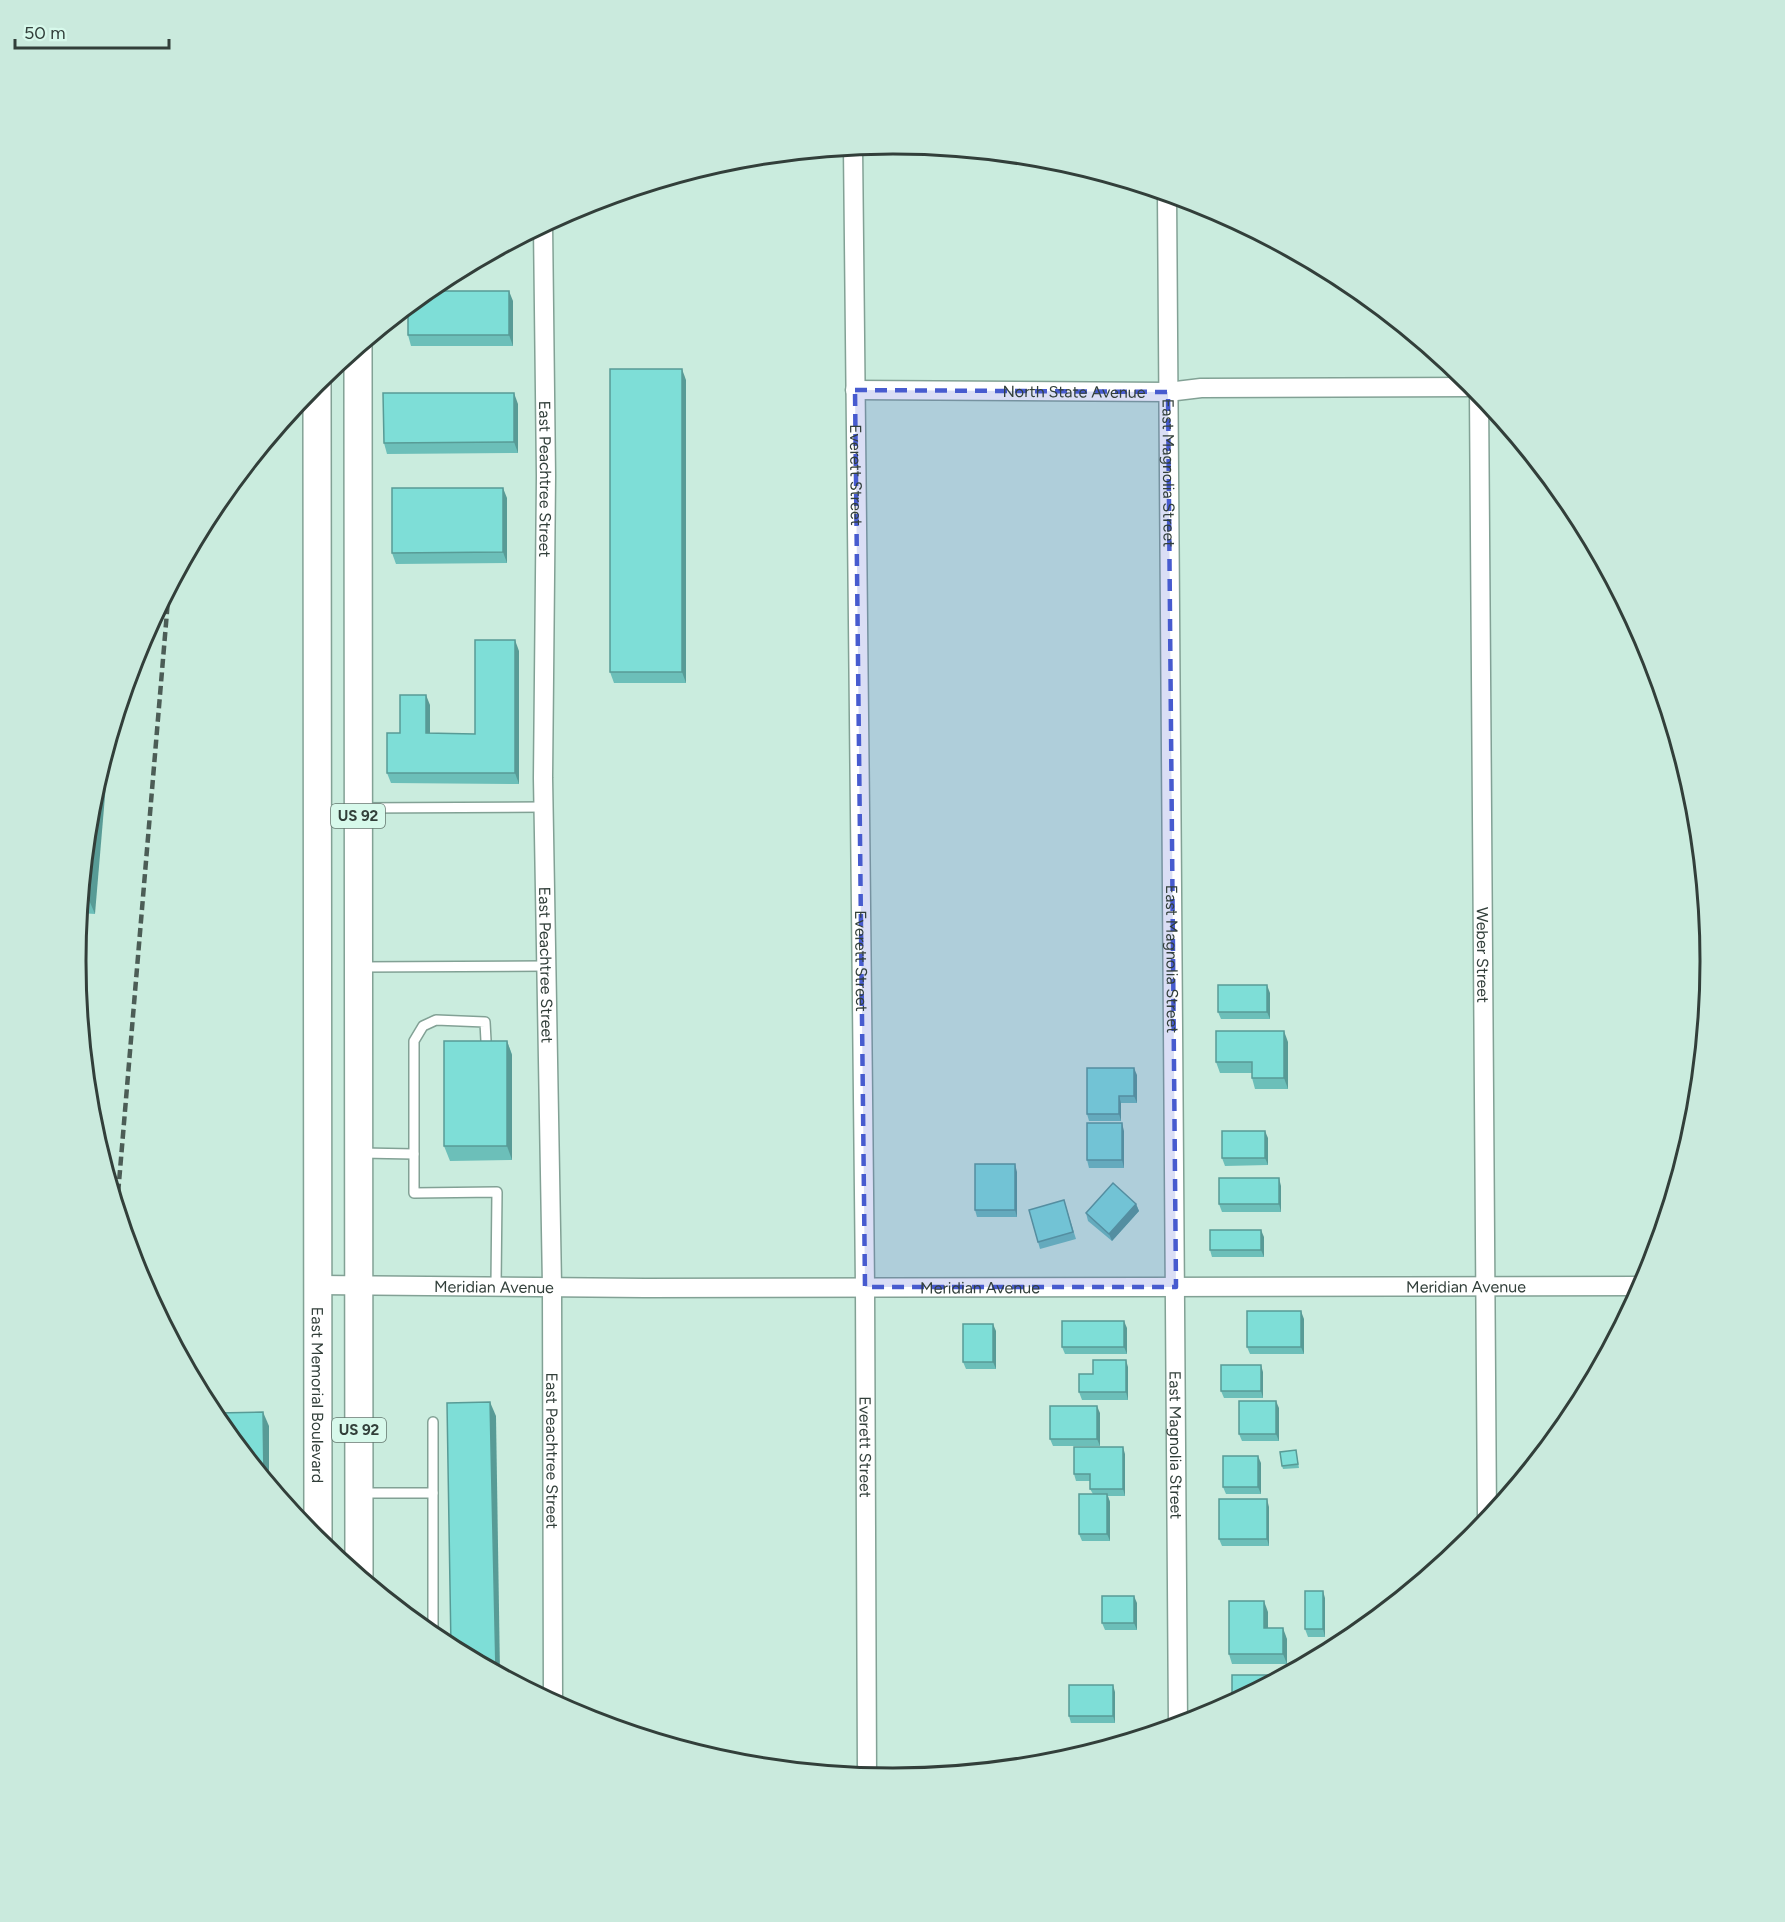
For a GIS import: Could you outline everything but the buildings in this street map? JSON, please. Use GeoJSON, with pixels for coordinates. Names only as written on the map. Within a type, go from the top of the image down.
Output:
{"type":"FeatureCollection","features":[{"type":"Feature","properties":{"kind":"main road","name":"US 92"},"geometry":{"type":"LineString","coordinates":[[358,356],[359,1567]]}},
{"type":"Feature","properties":{"kind":"main road","name":"US 92"},"geometry":{"type":"LineString","coordinates":[[317,395],[318,1284]]}},
{"type":"Feature","properties":{"kind":"main road"},"geometry":{"type":"LineString","coordinates":[[317,669],[357,669]]}},
{"type":"Feature","properties":{"kind":"main road","name":"East Memorial Boulevard"},"geometry":{"type":"LineString","coordinates":[[318,1284],[318,1528]]}},
{"type":"Feature","properties":{"kind":"street","name":"Everett Street"},"geometry":{"type":"LineString","coordinates":[[853,155],[865,1287],[867,1767]]}},
{"type":"Feature","properties":{"kind":"street","name":"East Magnolia Street"},"geometry":{"type":"LineString","coordinates":[[1167,203],[1178,1715]]}},
{"type":"Feature","properties":{"kind":"street","name":"East Peachtree Street"},"geometry":{"type":"LineString","coordinates":[[543,234],[546,476],[544,807],[552,1286],[553,1693]]}},
{"type":"Feature","properties":{"kind":"street","name":"North State Avenue"},"geometry":{"type":"LineString","coordinates":[[855,390],[1168,392],[1201,388],[1460,387]]}},
{"type":"Feature","properties":{"kind":"street","name":"Weber Street"},"geometry":{"type":"LineString","coordinates":[[1479,407],[1487,1506]]}},
{"type":"Feature","properties":{"kind":"street","name":"Meridian Avenue"},"geometry":{"type":"LineString","coordinates":[[318,1284],[865,1287],[1631,1286]]}},
{"type":"Feature","properties":{"kind":"lane"},"geometry":{"type":"LineString","coordinates":[[358,808],[544,807]]}},
{"type":"Feature","properties":{"kind":"lane"},"geometry":{"type":"LineString","coordinates":[[358,967],[546,966]]}},
{"type":"Feature","properties":{"kind":"lane"},"geometry":{"type":"LineString","coordinates":[[486,1041],[485,1022],[436,1020],[423,1026],[414,1041],[414,1192],[497,1192],[496,1286]]}},
{"type":"Feature","properties":{"kind":"lane"},"geometry":{"type":"LineString","coordinates":[[359,1153],[414,1154]]}},
{"type":"Feature","properties":{"kind":"lane"},"geometry":{"type":"LineString","coordinates":[[434,1422],[434,1625]]}},
{"type":"Feature","properties":{"kind":"lane"},"geometry":{"type":"LineString","coordinates":[[359,1493],[434,1494]]}},
{"type":"Feature","properties":{"kind":"highlighted area"},"geometry":{"type":"Polygon","coordinates":[[[855,390],[1168,392],[1176,1287],[865,1287],[855,390]]]}},
{"type":"Feature","properties":{"kind":"railway"},"geometry":{"type":"LineString","coordinates":[[118,1188],[167,608]]}}]}
